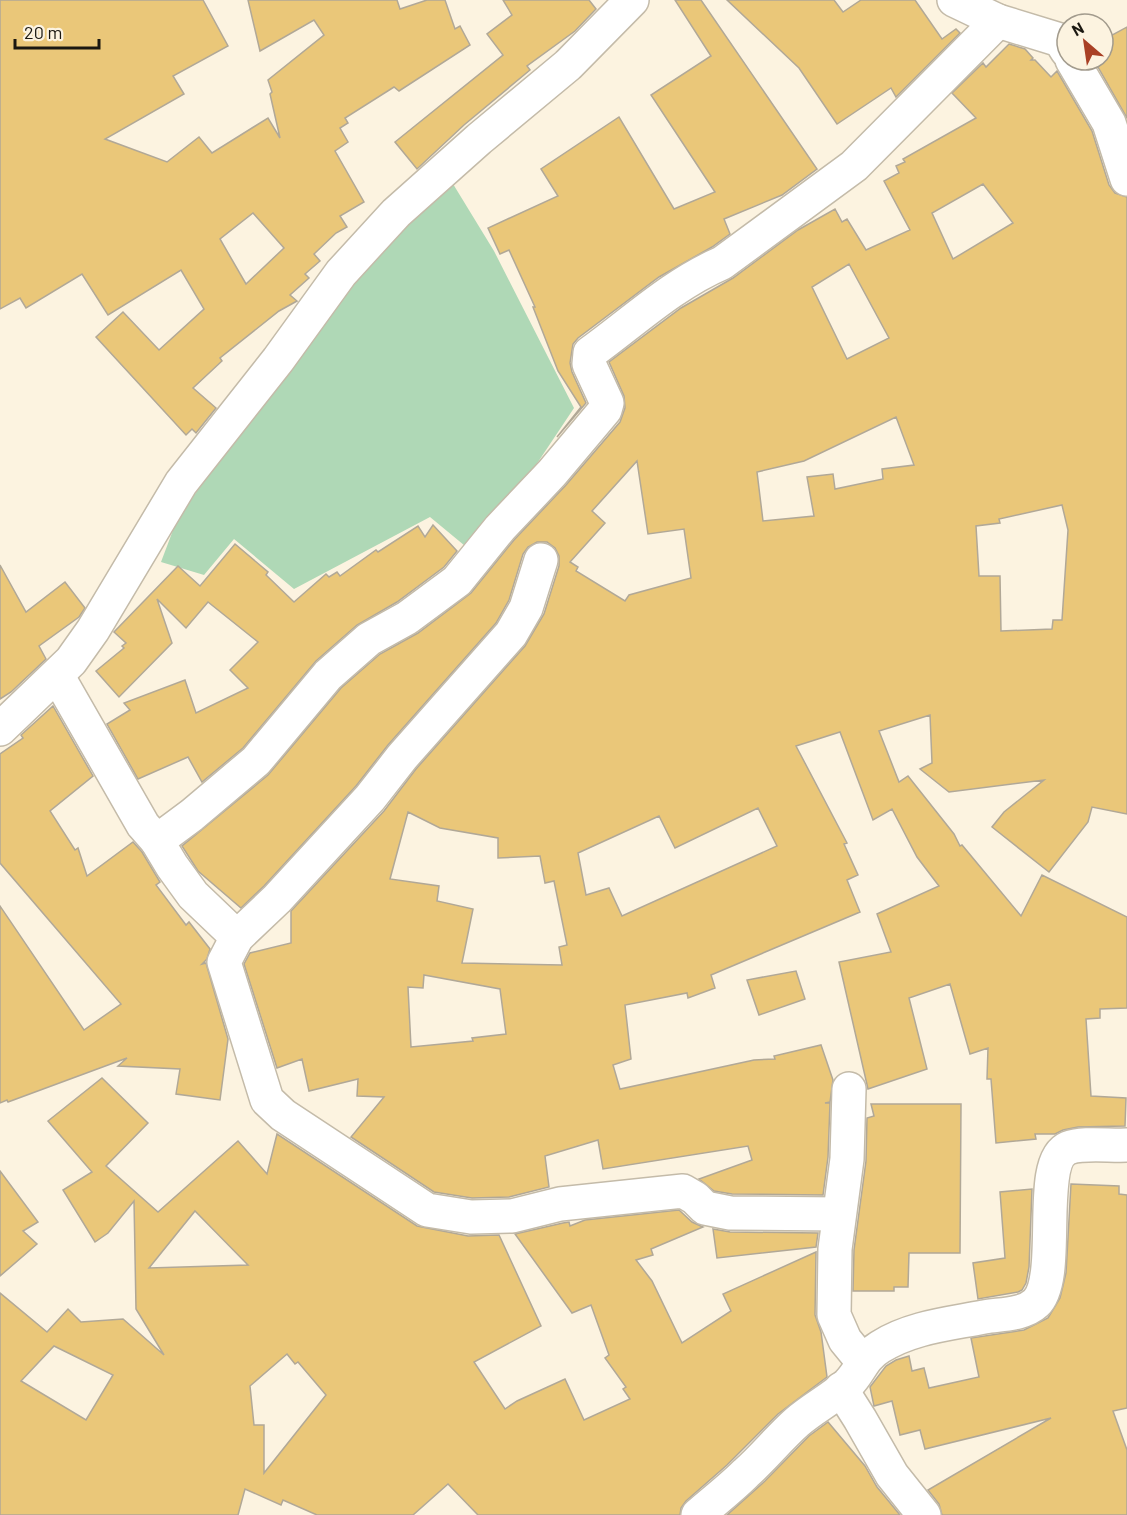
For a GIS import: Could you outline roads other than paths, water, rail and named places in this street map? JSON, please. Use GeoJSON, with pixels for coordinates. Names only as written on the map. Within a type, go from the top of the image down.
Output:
{"type":"FeatureCollection","features":[{"type":"Feature","properties":{"kind":"street"},"geometry":{"type":"LineString","coordinates":[[0,729],[72,661],[182,483],[278,360],[341,273],[396,213],[479,139],[568,65],[632,0]]}},
{"type":"Feature","properties":{"kind":"street"},"geometry":{"type":"LineString","coordinates":[[954,0],[998,21],[1055,38]]}},
{"type":"Feature","properties":{"kind":"street"},"geometry":{"type":"LineString","coordinates":[[157,841],[256,761],[328,675],[369,639],[406,618],[457,581],[500,528],[552,473],[605,410],[607,403],[589,364],[590,353],[699,273],[722,263],[854,166],[998,21]]}},
{"type":"Feature","properties":{"kind":"street"},"geometry":{"type":"LineString","coordinates":[[1079,72],[1109,123],[1127,179]]}},
{"type":"Feature","properties":{"kind":"street"},"geometry":{"type":"LineString","coordinates":[[541,560],[526,608],[511,634],[402,757],[370,798],[277,899],[237,937],[224,962],[267,1100],[282,1115],[428,1210],[471,1217],[512,1216],[560,1204],[683,1191],[705,1208],[730,1213],[839,1214]]}},
{"type":"Feature","properties":{"kind":"street"},"geometry":{"type":"LineString","coordinates":[[57,675],[143,825],[157,841],[193,895],[237,937]]}},
{"type":"Feature","properties":{"kind":"street"},"geometry":{"type":"LineString","coordinates":[[849,1089],[847,1159],[835,1250],[834,1315],[845,1340],[863,1362]]}},
{"type":"Feature","properties":{"kind":"street"},"geometry":{"type":"LineString","coordinates":[[698,1515],[745,1474],[798,1422],[849,1382],[869,1354],[881,1346],[900,1336],[927,1328],[1020,1311],[1035,1304],[1041,1296],[1047,1275],[1053,1177],[1058,1156],[1068,1148],[1082,1145],[1127,1144]]}},
{"type":"Feature","properties":{"kind":"street"},"geometry":{"type":"LineString","coordinates":[[841,1389],[892,1475],[924,1515]]}}]}
